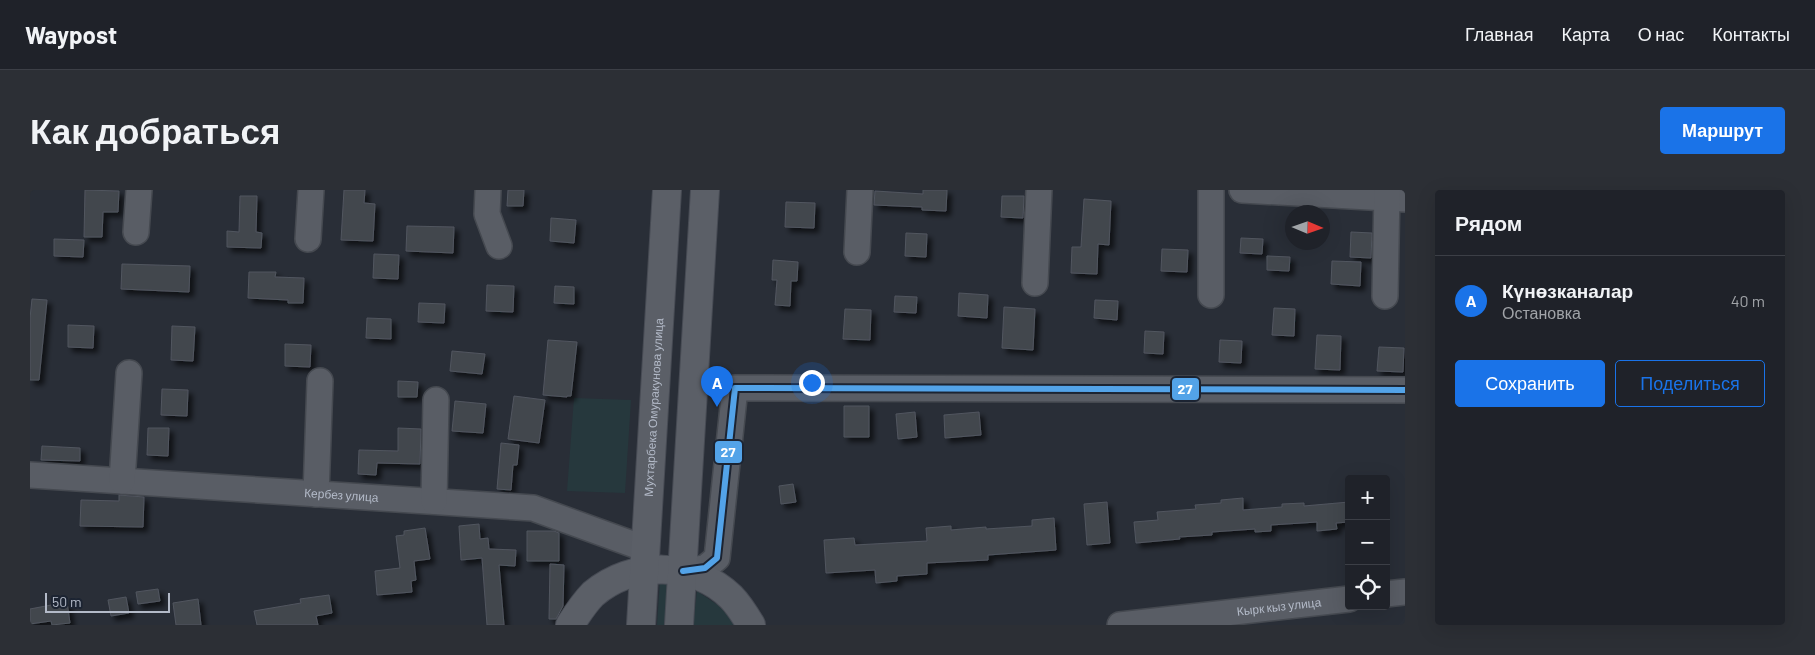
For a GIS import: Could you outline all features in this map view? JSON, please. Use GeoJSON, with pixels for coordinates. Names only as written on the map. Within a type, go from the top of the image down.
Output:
{"type":"FeatureCollection","features":[{"type":"Feature","properties":{"kind":"main road","name":"Мухтарбека Омуракунова улица"},"geometry":{"type":"LineString","coordinates":[[641,625],[667,190]]}},
{"type":"Feature","properties":{"kind":"main road"},"geometry":{"type":"LineString","coordinates":[[680,625],[705,190]]}},
{"type":"Feature","properties":{"kind":"main road"},"geometry":{"type":"LineString","coordinates":[[570,625],[580,609],[593,595],[609,583],[626,575],[645,560],[664,569],[683,571],[700,577],[717,586],[731,597],[752,625]]}},
{"type":"Feature","properties":{"kind":"street"},"geometry":{"type":"LineString","coordinates":[[136,232],[139,190]]}},
{"type":"Feature","properties":{"kind":"street"},"geometry":{"type":"LineString","coordinates":[[308,239],[311,190]]}},
{"type":"Feature","properties":{"kind":"street"},"geometry":{"type":"LineString","coordinates":[[488,190],[487,214],[499,246]]}},
{"type":"Feature","properties":{"kind":"street"},"geometry":{"type":"LineString","coordinates":[[857,252],[860,190]]}},
{"type":"Feature","properties":{"kind":"street"},"geometry":{"type":"LineString","coordinates":[[1035,283],[1039,190]]}},
{"type":"Feature","properties":{"kind":"street"},"geometry":{"type":"LineString","coordinates":[[1211,190],[1211,295]]}},
{"type":"Feature","properties":{"kind":"street"},"geometry":{"type":"LineString","coordinates":[[1242,190],[1392,195],[1385,296]]}},
{"type":"Feature","properties":{"kind":"street"},"geometry":{"type":"LineString","coordinates":[[122,481],[130,373]]}},
{"type":"Feature","properties":{"kind":"street"},"geometry":{"type":"LineString","coordinates":[[316,494],[320,381]]}},
{"type":"Feature","properties":{"kind":"street"},"geometry":{"type":"LineString","coordinates":[[683,571],[705,568],[717,558],[735,388],[1405,390]]}},
{"type":"Feature","properties":{"kind":"street"},"geometry":{"type":"LineString","coordinates":[[434,501],[436,400]]}},
{"type":"Feature","properties":{"kind":"street","name":"Кербез улица"},"geometry":{"type":"LineString","coordinates":[[30,475],[533,508],[645,560]]}},
{"type":"Feature","properties":{"kind":"street"},"geometry":{"type":"LineString","coordinates":[[1390,594],[1405,592]]}},
{"type":"Feature","properties":{"kind":"street","name":"Кырк кыз улица"},"geometry":{"type":"LineString","coordinates":[[1120,625],[1345,599]]}},
{"type":"Feature","properties":{"kind":"shaded area"},"geometry":{"type":"Polygon","coordinates":[[[574,398],[631,400],[625,493],[567,491],[574,398]]]}},
{"type":"Feature","properties":{"kind":"shaded area"},"geometry":{"type":"Polygon","coordinates":[[[660,580],[673,582],[672,625],[657,625],[660,580]]]}},
{"type":"Feature","properties":{"kind":"shaded area"},"geometry":{"type":"Polygon","coordinates":[[[697,591],[719,606],[736,625],[693,625],[697,591]]]}},
{"type":"Feature","properties":{"kind":"building"},"geometry":{"type":"Polygon","coordinates":[[[85,190],[119,191],[118,212],[103,212],[102,237],[84,237],[85,190]]]}},
{"type":"Feature","properties":{"kind":"building"},"geometry":{"type":"Polygon","coordinates":[[[344,190],[365,190],[364,203],[375,204],[373,241],[341,240],[344,190]]]}},
{"type":"Feature","properties":{"kind":"building"},"geometry":{"type":"Polygon","coordinates":[[[508,190],[524,190],[523,206],[507,206],[508,190]]]}},
{"type":"Feature","properties":{"kind":"building"},"geometry":{"type":"Polygon","coordinates":[[[923,190],[947,190],[946,211],[922,210],[922,207],[874,205],[875,191],[923,194],[923,190]]]}},
{"type":"Feature","properties":{"kind":"building"},"geometry":{"type":"Polygon","coordinates":[[[240,196],[257,196],[256,232],[262,233],[261,248],[227,247],[227,231],[239,232],[240,196]]]}},
{"type":"Feature","properties":{"kind":"building"},"geometry":{"type":"Polygon","coordinates":[[[1002,196],[1024,196],[1023,218],[1001,217],[1002,196]]]}},
{"type":"Feature","properties":{"kind":"building"},"geometry":{"type":"Polygon","coordinates":[[[1084,199],[1111,201],[1109,245],[1098,244],[1097,274],[1071,273],[1072,247],[1081,247],[1084,199]]]}},
{"type":"Feature","properties":{"kind":"building"},"geometry":{"type":"Polygon","coordinates":[[[786,202],[815,203],[814,228],[785,227],[786,202]]]}},
{"type":"Feature","properties":{"kind":"building"},"geometry":{"type":"Polygon","coordinates":[[[551,218],[576,220],[574,243],[550,241],[551,218]]]}},
{"type":"Feature","properties":{"kind":"building"},"geometry":{"type":"Polygon","coordinates":[[[407,226],[454,227],[453,253],[406,251],[407,226]]]}},
{"type":"Feature","properties":{"kind":"building"},"geometry":{"type":"Polygon","coordinates":[[[1351,232],[1372,233],[1371,258],[1350,257],[1351,232]]]}},
{"type":"Feature","properties":{"kind":"building"},"geometry":{"type":"Polygon","coordinates":[[[906,233],[927,234],[926,257],[905,256],[906,233]]]}},
{"type":"Feature","properties":{"kind":"building"},"geometry":{"type":"Polygon","coordinates":[[[1241,238],[1263,239],[1262,254],[1240,253],[1241,238]]]}},
{"type":"Feature","properties":{"kind":"building"},"geometry":{"type":"Polygon","coordinates":[[[54,239],[84,240],[83,257],[54,256],[54,239]]]}},
{"type":"Feature","properties":{"kind":"building"},"geometry":{"type":"Polygon","coordinates":[[[1162,249],[1188,250],[1187,272],[1161,271],[1162,249]]]}},
{"type":"Feature","properties":{"kind":"building"},"geometry":{"type":"Polygon","coordinates":[[[374,254],[399,255],[398,279],[373,278],[374,254]]]}},
{"type":"Feature","properties":{"kind":"building"},"geometry":{"type":"Polygon","coordinates":[[[1267,256],[1290,257],[1289,271],[1267,270],[1267,256]]]}},
{"type":"Feature","properties":{"kind":"building"},"geometry":{"type":"Polygon","coordinates":[[[773,260],[798,262],[797,281],[791,281],[790,306],[775,305],[777,280],[772,280],[773,260]]]}},
{"type":"Feature","properties":{"kind":"building"},"geometry":{"type":"Polygon","coordinates":[[[1332,261],[1361,262],[1360,286],[1331,284],[1332,261]]]}},
{"type":"Feature","properties":{"kind":"building"},"geometry":{"type":"Polygon","coordinates":[[[122,264],[190,266],[189,292],[121,289],[122,264]]]}},
{"type":"Feature","properties":{"kind":"building"},"geometry":{"type":"Polygon","coordinates":[[[249,272],[276,272],[275,277],[304,278],[303,303],[288,303],[288,300],[248,298],[249,272]]]}},
{"type":"Feature","properties":{"kind":"building"},"geometry":{"type":"Polygon","coordinates":[[[487,285],[514,286],[513,312],[486,311],[487,285]]]}},
{"type":"Feature","properties":{"kind":"building"},"geometry":{"type":"Polygon","coordinates":[[[555,286],[574,287],[574,304],[554,303],[555,286]]]}},
{"type":"Feature","properties":{"kind":"building"},"geometry":{"type":"Polygon","coordinates":[[[959,293],[988,295],[987,318],[958,316],[959,293]]]}},
{"type":"Feature","properties":{"kind":"building"},"geometry":{"type":"Polygon","coordinates":[[[895,296],[917,297],[916,313],[894,312],[895,296]]]}},
{"type":"Feature","properties":{"kind":"building"},"geometry":{"type":"Polygon","coordinates":[[[32,299],[47,300],[39,380],[30,380],[30,318],[32,299]]]}},
{"type":"Feature","properties":{"kind":"building"},"geometry":{"type":"Polygon","coordinates":[[[1095,300],[1118,301],[1117,320],[1094,318],[1095,300]]]}},
{"type":"Feature","properties":{"kind":"building"},"geometry":{"type":"Polygon","coordinates":[[[419,303],[445,304],[444,323],[418,322],[419,303]]]}},
{"type":"Feature","properties":{"kind":"building"},"geometry":{"type":"Polygon","coordinates":[[[1004,307],[1035,309],[1033,350],[1002,348],[1004,307]]]}},
{"type":"Feature","properties":{"kind":"building"},"geometry":{"type":"Polygon","coordinates":[[[1274,308],[1295,309],[1294,336],[1272,335],[1274,308]]]}},
{"type":"Feature","properties":{"kind":"building"},"geometry":{"type":"Polygon","coordinates":[[[845,309],[871,310],[870,340],[843,339],[845,309]]]}},
{"type":"Feature","properties":{"kind":"building"},"geometry":{"type":"Polygon","coordinates":[[[367,318],[391,319],[391,339],[366,338],[367,318]]]}},
{"type":"Feature","properties":{"kind":"building"},"geometry":{"type":"Polygon","coordinates":[[[68,325],[94,326],[93,348],[68,347],[68,325]]]}},
{"type":"Feature","properties":{"kind":"building"},"geometry":{"type":"Polygon","coordinates":[[[172,326],[195,327],[193,361],[171,360],[172,326]]]}},
{"type":"Feature","properties":{"kind":"building"},"geometry":{"type":"Polygon","coordinates":[[[1145,331],[1164,332],[1163,354],[1144,353],[1145,331]]]}},
{"type":"Feature","properties":{"kind":"building"},"geometry":{"type":"Polygon","coordinates":[[[1317,335],[1341,336],[1340,370],[1315,369],[1317,335]]]}},
{"type":"Feature","properties":{"kind":"building"},"geometry":{"type":"Polygon","coordinates":[[[548,340],[577,342],[571,396],[543,395],[548,340]]]}},
{"type":"Feature","properties":{"kind":"building"},"geometry":{"type":"Polygon","coordinates":[[[1220,340],[1242,341],[1241,363],[1219,362],[1220,340]]]}},
{"type":"Feature","properties":{"kind":"building"},"geometry":{"type":"Polygon","coordinates":[[[285,344],[311,345],[310,367],[285,366],[285,344]]]}},
{"type":"Feature","properties":{"kind":"building"},"geometry":{"type":"Polygon","coordinates":[[[1379,347],[1404,348],[1403,372],[1377,371],[1379,347]]]}},
{"type":"Feature","properties":{"kind":"building"},"geometry":{"type":"Polygon","coordinates":[[[452,351],[485,354],[482,374],[450,371],[452,351]]]}},
{"type":"Feature","properties":{"kind":"building"},"geometry":{"type":"Polygon","coordinates":[[[398,381],[418,382],[417,397],[398,397],[398,381]]]}},
{"type":"Feature","properties":{"kind":"building"},"geometry":{"type":"Polygon","coordinates":[[[162,389],[188,390],[187,416],[161,415],[162,389]]]}},
{"type":"Feature","properties":{"kind":"building"},"geometry":{"type":"Polygon","coordinates":[[[514,396],[545,400],[539,443],[508,439],[514,396]]]}},
{"type":"Feature","properties":{"kind":"building"},"geometry":{"type":"Polygon","coordinates":[[[455,401],[486,404],[483,433],[452,431],[455,401]]]}},
{"type":"Feature","properties":{"kind":"building"},"geometry":{"type":"Polygon","coordinates":[[[844,406],[869,406],[869,437],[844,437],[844,406]]]}},
{"type":"Feature","properties":{"kind":"building"},"geometry":{"type":"Polygon","coordinates":[[[915,412],[917,437],[898,439],[896,414],[915,412]]]}},
{"type":"Feature","properties":{"kind":"building"},"geometry":{"type":"Polygon","coordinates":[[[979,412],[981,435],[945,438],[944,415],[979,412]]]}},
{"type":"Feature","properties":{"kind":"building"},"geometry":{"type":"Polygon","coordinates":[[[148,428],[169,428],[168,456],[147,455],[148,428]]]}},
{"type":"Feature","properties":{"kind":"building"},"geometry":{"type":"Polygon","coordinates":[[[398,428],[421,429],[420,464],[377,463],[376,475],[358,474],[359,450],[398,451],[398,428]]]}},
{"type":"Feature","properties":{"kind":"building"},"geometry":{"type":"Polygon","coordinates":[[[501,443],[519,445],[517,465],[513,465],[511,490],[497,489],[501,443]]]}},
{"type":"Feature","properties":{"kind":"building"},"geometry":{"type":"Polygon","coordinates":[[[42,446],[80,448],[80,461],[41,460],[42,446]]]}},
{"type":"Feature","properties":{"kind":"building"},"geometry":{"type":"Polygon","coordinates":[[[793,484],[796,502],[781,504],[779,486],[793,484]]]}},
{"type":"Feature","properties":{"kind":"building"},"geometry":{"type":"Polygon","coordinates":[[[119,495],[144,497],[143,527],[80,526],[81,500],[119,501],[119,495]]]}},
{"type":"Feature","properties":{"kind":"building"},"geometry":{"type":"Polygon","coordinates":[[[1243,498],[1243,510],[1282,507],[1282,504],[1304,503],[1304,506],[1345,502],[1345,522],[1336,523],[1337,529],[1317,531],[1317,522],[1271,525],[1271,531],[1255,532],[1255,529],[1212,532],[1212,535],[1136,543],[1134,522],[1158,520],[1157,512],[1196,509],[1195,505],[1221,503],[1221,500],[1243,498]]]}},
{"type":"Feature","properties":{"kind":"building"},"geometry":{"type":"Polygon","coordinates":[[[1107,502],[1110,543],[1087,545],[1084,504],[1107,502]]]}},
{"type":"Feature","properties":{"kind":"building"},"geometry":{"type":"Polygon","coordinates":[[[1054,518],[1056,550],[988,555],[988,560],[927,563],[927,574],[897,576],[897,581],[876,583],[875,570],[826,573],[824,540],[854,538],[855,545],[927,541],[926,528],[951,526],[951,530],[1032,526],[1032,520],[1054,518]]]}},
{"type":"Feature","properties":{"kind":"building"},"geometry":{"type":"Polygon","coordinates":[[[479,524],[480,539],[488,538],[489,549],[516,550],[515,566],[499,565],[504,625],[487,625],[482,558],[461,560],[459,526],[479,524]]]}},
{"type":"Feature","properties":{"kind":"building"},"geometry":{"type":"Polygon","coordinates":[[[425,528],[430,559],[414,561],[416,580],[411,581],[412,592],[377,595],[375,571],[400,568],[396,536],[404,535],[404,531],[425,528]]]}},
{"type":"Feature","properties":{"kind":"building"},"geometry":{"type":"Polygon","coordinates":[[[527,531],[554,531],[559,533],[559,561],[527,561],[527,531]]]}},
{"type":"Feature","properties":{"kind":"building"},"geometry":{"type":"Polygon","coordinates":[[[550,564],[564,565],[563,606],[556,619],[549,619],[550,564]]]}},
{"type":"Feature","properties":{"kind":"building"},"geometry":{"type":"Polygon","coordinates":[[[158,589],[160,601],[138,604],[136,592],[158,589]]]}},
{"type":"Feature","properties":{"kind":"building"},"geometry":{"type":"Polygon","coordinates":[[[329,595],[332,613],[316,616],[318,625],[257,625],[254,611],[301,603],[300,599],[329,595]]]}},
{"type":"Feature","properties":{"kind":"building"},"geometry":{"type":"Polygon","coordinates":[[[126,597],[129,613],[111,616],[108,600],[126,597]]]}},
{"type":"Feature","properties":{"kind":"building"},"geometry":{"type":"Polygon","coordinates":[[[198,599],[201,625],[176,625],[173,603],[198,599]]]}},
{"type":"Feature","properties":{"kind":"building"},"geometry":{"type":"Polygon","coordinates":[[[67,602],[70,623],[52,625],[51,621],[30,624],[30,609],[67,602]]]}},
{"type":"Feature","properties":{"kind":"transit line","name":"27"},"geometry":{"type":"LineString","coordinates":[[683,571],[705,568],[717,558],[735,388],[1405,390]]}},
{"type":"Feature","properties":{"kind":"place","name":"Күнөзканалар"},"geometry":{"type":"Point","coordinates":[717,407]}}]}
